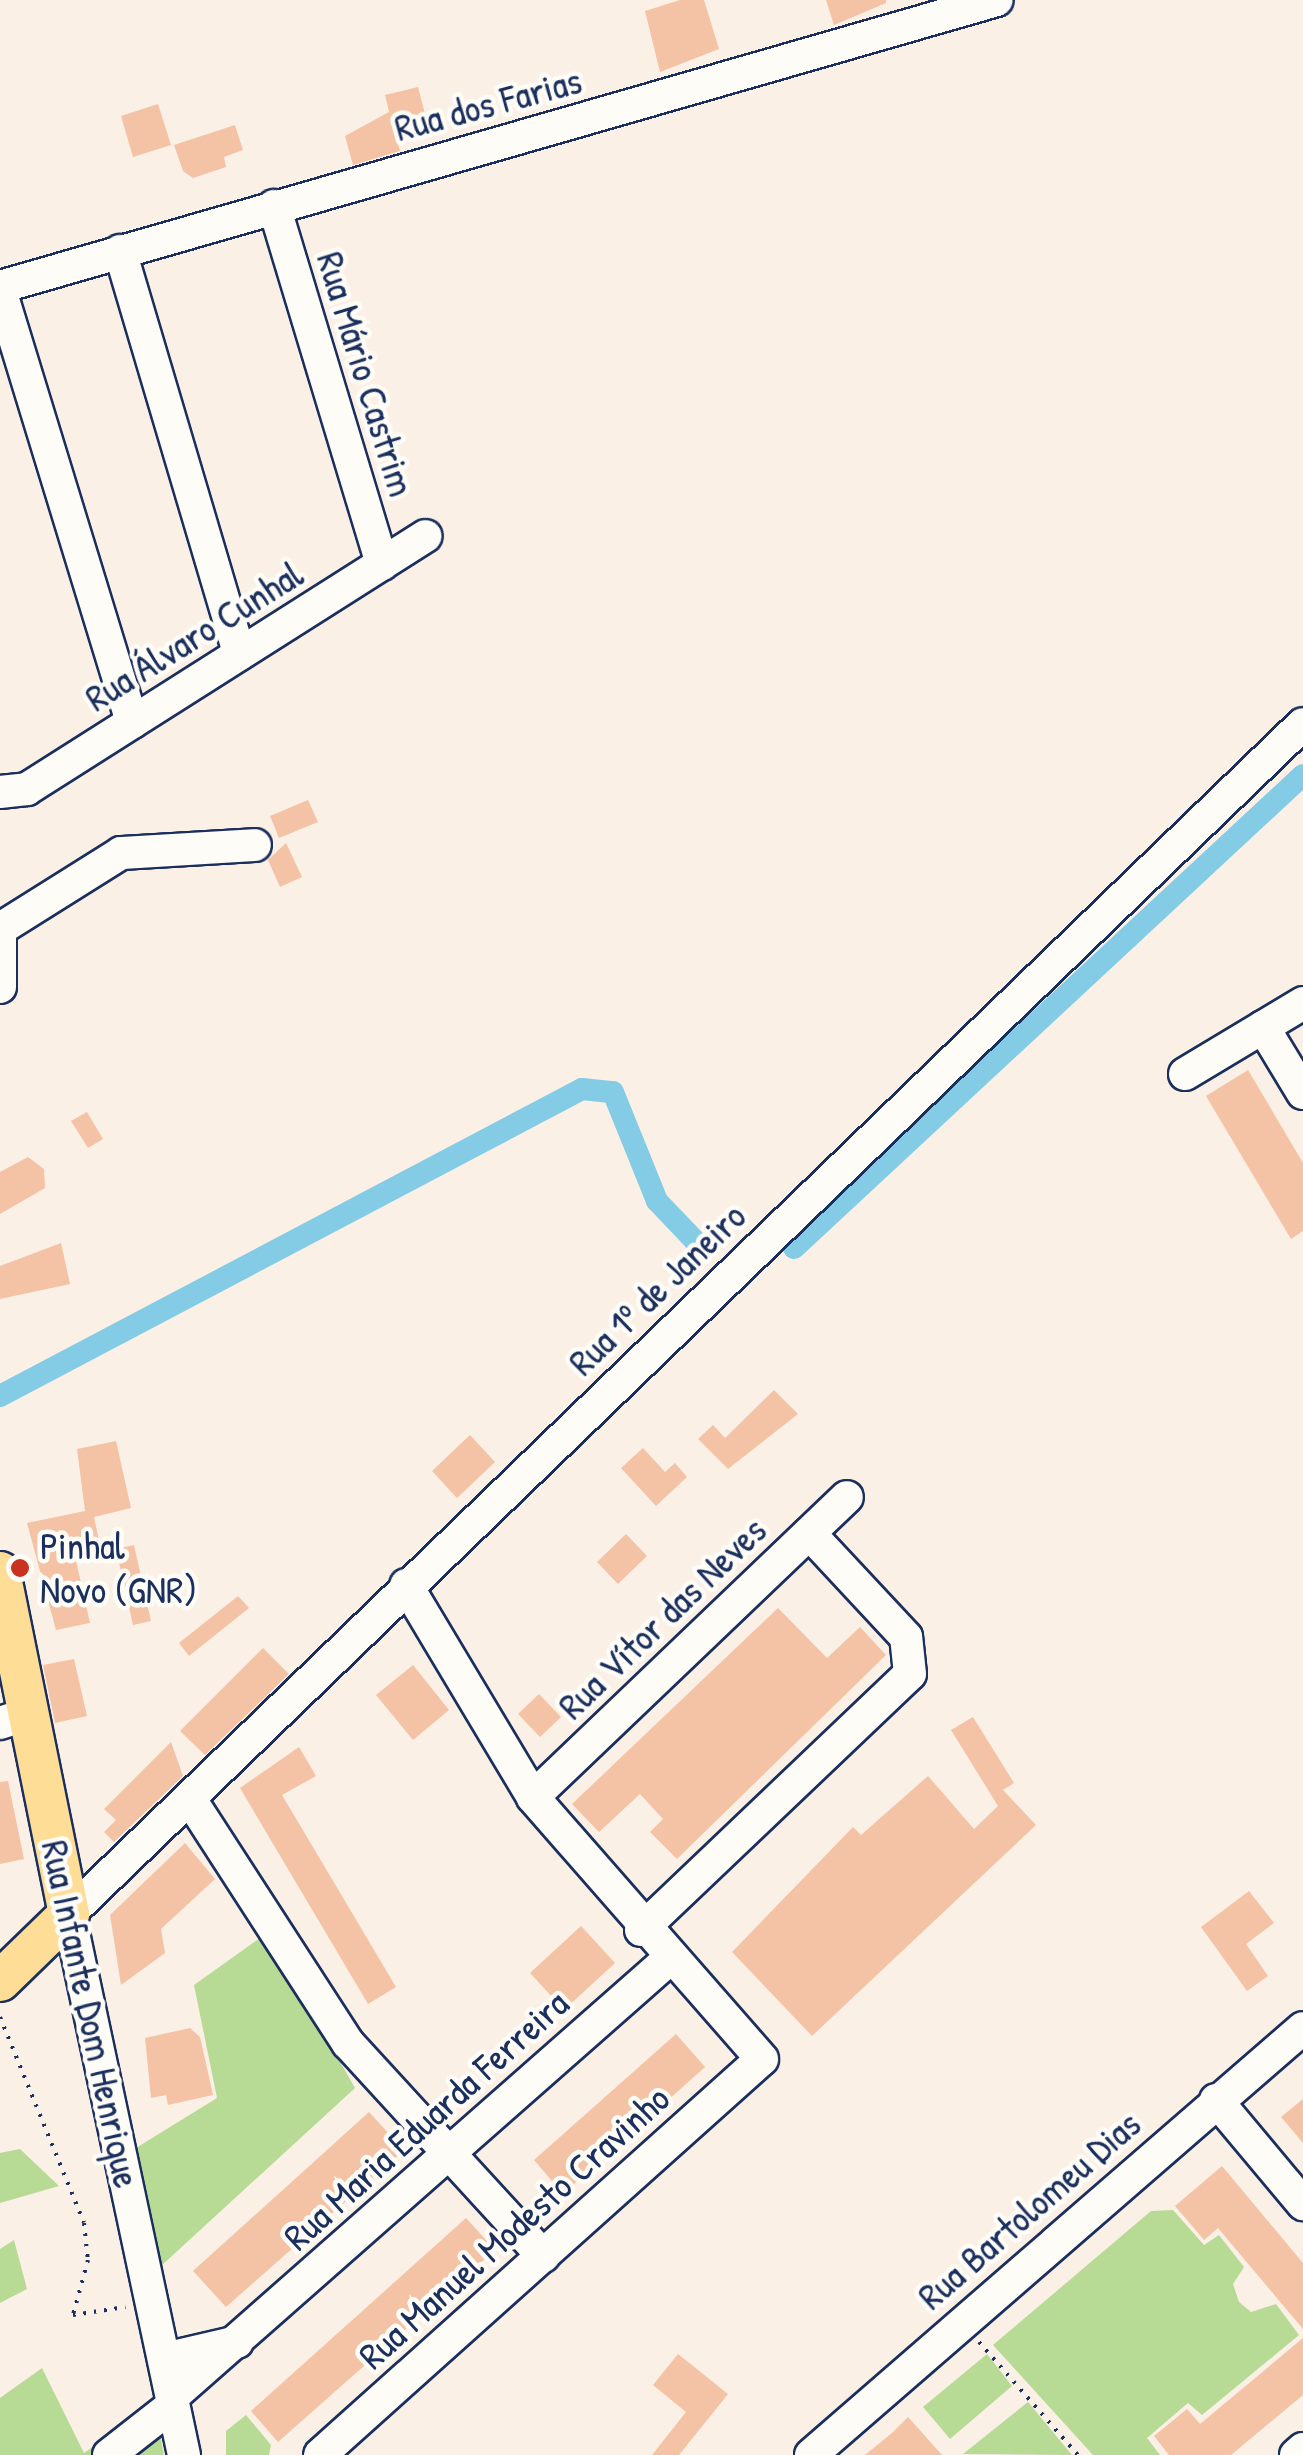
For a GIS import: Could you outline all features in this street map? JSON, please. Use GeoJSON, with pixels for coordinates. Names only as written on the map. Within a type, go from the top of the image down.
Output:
{"type":"FeatureCollection","features":[{"type":"Feature","properties":{"kind":"main road","name":"Rua Infante Dom Henrique"},"geometry":{"type":"LineString","coordinates":[[0,1572],[14,1718],[69,1914]]}},
{"type":"Feature","properties":{"kind":"main road"},"geometry":{"type":"LineString","coordinates":[[0,1981],[69,1914]]}},
{"type":"Feature","properties":{"kind":"street","name":"Rua dos Farias"},"geometry":{"type":"LineString","coordinates":[[0,289],[274,206],[997,0]]}},
{"type":"Feature","properties":{"kind":"street","name":"Rua Mário Castrim"},"geometry":{"type":"LineString","coordinates":[[274,206],[382,564]]}},
{"type":"Feature","properties":{"kind":"street"},"geometry":{"type":"LineString","coordinates":[[120,251],[239,654]]}},
{"type":"Feature","properties":{"kind":"street"},"geometry":{"type":"LineString","coordinates":[[0,289],[132,722]]}},
{"type":"Feature","properties":{"kind":"street","name":"Rua Álvaro Cunhal"},"geometry":{"type":"LineString","coordinates":[[0,792],[27,788],[426,536]]}},
{"type":"Feature","properties":{"kind":"street","name":"Rua 1º de Janeiro"},"geometry":{"type":"LineString","coordinates":[[69,1914],[1303,724]]}},
{"type":"Feature","properties":{"kind":"street"},"geometry":{"type":"LineString","coordinates":[[0,929],[121,853],[255,846]]}},
{"type":"Feature","properties":{"kind":"street"},"geometry":{"type":"LineString","coordinates":[[0,939],[0,987]]}},
{"type":"Feature","properties":{"kind":"street"},"geometry":{"type":"LineString","coordinates":[[1184,1074],[1303,1004]]}},
{"type":"Feature","properties":{"kind":"street"},"geometry":{"type":"LineString","coordinates":[[1263,1027],[1303,1094]]}},
{"type":"Feature","properties":{"kind":"street","name":"Rua Vítor das Neves"},"geometry":{"type":"LineString","coordinates":[[533,1798],[847,1498]]}},
{"type":"Feature","properties":{"kind":"street"},"geometry":{"type":"LineString","coordinates":[[641,1930],[910,1674],[899,1628],[809,1533]]}},
{"type":"Feature","properties":{"kind":"street"},"geometry":{"type":"LineString","coordinates":[[406,1585],[533,1798],[668,1960]]}},
{"type":"Feature","properties":{"kind":"street"},"geometry":{"type":"LineString","coordinates":[[190,1799],[348,2043],[543,2256]]}},
{"type":"Feature","properties":{"kind":"street","name":"Rua Infante Dom Henrique"},"geometry":{"type":"LineString","coordinates":[[69,1914],[184,2455]]}},
{"type":"Feature","properties":{"kind":"street","name":"Rua Maria Eduarda Ferreira"},"geometry":{"type":"LineString","coordinates":[[109,2455],[668,1960]]}},
{"type":"Feature","properties":{"kind":"street","name":"Rua Manuel Modesto Cravinho"},"geometry":{"type":"LineString","coordinates":[[320,2455],[762,2058],[668,1960]]}},
{"type":"Feature","properties":{"kind":"street","name":"Rua Bartolomeu Dias"},"geometry":{"type":"LineString","coordinates":[[811,2455],[1303,2028]]}},
{"type":"Feature","properties":{"kind":"street"},"geometry":{"type":"LineString","coordinates":[[1216,2100],[1303,2204]]}},
{"type":"Feature","properties":{"kind":"street","name":"Rua Maria Eduarda Ferreira"},"geometry":{"type":"LineString","coordinates":[[164,2359],[237,2342]]}},
{"type":"Feature","properties":{"kind":"street"},"geometry":{"type":"LineString","coordinates":[[1296,2455],[1303,2449]]}},
{"type":"Feature","properties":{"kind":"path"},"geometry":{"type":"LineString","coordinates":[[0,2017],[84,2223],[88,2260],[74,2315],[152,2303]]}},
{"type":"Feature","properties":{"kind":"path"},"geometry":{"type":"LineString","coordinates":[[962,2323],[1078,2455]]}},
{"type":"Feature","properties":{"kind":"green space"},"geometry":{"type":"Polygon","coordinates":[[[267,1933],[355,2088],[161,2266],[136,2148],[217,2098],[194,1985],[267,1933]]]}},
{"type":"Feature","properties":{"kind":"green space"},"geometry":{"type":"Polygon","coordinates":[[[20,2149],[59,2186],[0,2203],[0,2153],[20,2149]]]}},
{"type":"Feature","properties":{"kind":"green space"},"geometry":{"type":"Polygon","coordinates":[[[1173,2210],[1204,2245],[1219,2235],[1244,2267],[1233,2284],[1239,2302],[1251,2312],[1276,2304],[1299,2335],[1202,2415],[1188,2403],[1147,2438],[1160,2455],[1093,2455],[993,2345],[1151,2211],[1173,2210]]]}},
{"type":"Feature","properties":{"kind":"green space"},"geometry":{"type":"Polygon","coordinates":[[[14,2240],[27,2289],[0,2303],[0,2249],[14,2240]]]}},
{"type":"Feature","properties":{"kind":"green space"},"geometry":{"type":"Polygon","coordinates":[[[987,2354],[1012,2386],[950,2439],[923,2407],[987,2354]]]}},
{"type":"Feature","properties":{"kind":"green space"},"geometry":{"type":"Polygon","coordinates":[[[42,2368],[84,2453],[154,2403],[164,2455],[0,2455],[0,2398],[42,2368]]]}},
{"type":"Feature","properties":{"kind":"green space"},"geometry":{"type":"Polygon","coordinates":[[[1028,2402],[1072,2455],[963,2454],[1028,2402]]]}},
{"type":"Feature","properties":{"kind":"green space"},"geometry":{"type":"Polygon","coordinates":[[[246,2415],[271,2445],[269,2455],[226,2455],[226,2431],[246,2415]]]}},
{"type":"Feature","properties":{"kind":"building"},"geometry":{"type":"Polygon","coordinates":[[[680,0],[704,0],[719,49],[660,72],[645,11],[680,0]]]}},
{"type":"Feature","properties":{"kind":"building"},"geometry":{"type":"Polygon","coordinates":[[[826,0],[886,0],[886,3],[834,25],[826,0]]]}},
{"type":"Feature","properties":{"kind":"building"},"geometry":{"type":"Polygon","coordinates":[[[418,87],[426,118],[393,126],[400,151],[353,165],[345,136],[389,112],[392,124],[385,95],[418,87]]]}},
{"type":"Feature","properties":{"kind":"building"},"geometry":{"type":"Polygon","coordinates":[[[158,104],[171,145],[133,157],[121,116],[158,104]]]}},
{"type":"Feature","properties":{"kind":"building"},"geometry":{"type":"Polygon","coordinates":[[[235,125],[243,150],[224,157],[226,167],[193,178],[183,171],[174,145],[235,125]]]}},
{"type":"Feature","properties":{"kind":"building"},"geometry":{"type":"Polygon","coordinates":[[[308,800],[318,822],[279,838],[270,816],[308,800]]]}},
{"type":"Feature","properties":{"kind":"building"},"geometry":{"type":"Polygon","coordinates":[[[286,843],[302,877],[280,887],[268,860],[286,843]]]}},
{"type":"Feature","properties":{"kind":"building"},"geometry":{"type":"Polygon","coordinates":[[[1248,1070],[1303,1163],[1303,1231],[1291,1239],[1206,1096],[1248,1070]]]}},
{"type":"Feature","properties":{"kind":"building"},"geometry":{"type":"Polygon","coordinates":[[[87,1112],[103,1139],[88,1148],[71,1121],[87,1112]]]}},
{"type":"Feature","properties":{"kind":"building"},"geometry":{"type":"Polygon","coordinates":[[[28,1157],[44,1169],[45,1188],[0,1214],[0,1172],[28,1157]]]}},
{"type":"Feature","properties":{"kind":"building"},"geometry":{"type":"Polygon","coordinates":[[[61,1243],[70,1284],[0,1299],[0,1266],[61,1243]]]}},
{"type":"Feature","properties":{"kind":"building"},"geometry":{"type":"Polygon","coordinates":[[[774,1390],[798,1414],[728,1469],[698,1439],[713,1425],[725,1438],[774,1390]]]}},
{"type":"Feature","properties":{"kind":"building"},"geometry":{"type":"Polygon","coordinates":[[[470,1435],[495,1462],[457,1498],[432,1471],[470,1435]]]}},
{"type":"Feature","properties":{"kind":"building"},"geometry":{"type":"Polygon","coordinates":[[[116,1441],[131,1508],[94,1517],[101,1550],[75,1556],[90,1623],[56,1630],[27,1523],[85,1511],[77,1449],[116,1441]]]}},
{"type":"Feature","properties":{"kind":"building"},"geometry":{"type":"Polygon","coordinates":[[[643,1448],[665,1472],[675,1463],[687,1477],[656,1506],[621,1468],[643,1448]]]}},
{"type":"Feature","properties":{"kind":"building"},"geometry":{"type":"Polygon","coordinates":[[[626,1534],[647,1556],[618,1584],[597,1562],[626,1534]]]}},
{"type":"Feature","properties":{"kind":"building"},"geometry":{"type":"Polygon","coordinates":[[[134,1545],[151,1621],[133,1625],[116,1549],[134,1545]]]}},
{"type":"Feature","properties":{"kind":"building"},"geometry":{"type":"Polygon","coordinates":[[[238,1596],[249,1608],[189,1656],[179,1643],[238,1596]]]}},
{"type":"Feature","properties":{"kind":"building"},"geometry":{"type":"Polygon","coordinates":[[[778,1608],[827,1658],[860,1627],[886,1655],[677,1859],[650,1832],[663,1819],[640,1794],[599,1832],[572,1804],[778,1608]]]}},
{"type":"Feature","properties":{"kind":"building"},"geometry":{"type":"Polygon","coordinates":[[[263,1648],[289,1674],[205,1755],[180,1731],[263,1648]]]}},
{"type":"Feature","properties":{"kind":"building"},"geometry":{"type":"Polygon","coordinates":[[[74,1659],[87,1716],[55,1723],[43,1665],[74,1659]]]}},
{"type":"Feature","properties":{"kind":"building"},"geometry":{"type":"Polygon","coordinates":[[[413,1665],[449,1710],[413,1740],[376,1695],[413,1665]]]}},
{"type":"Feature","properties":{"kind":"building"},"geometry":{"type":"Polygon","coordinates":[[[539,1694],[561,1717],[540,1737],[518,1714],[539,1694]]]}},
{"type":"Feature","properties":{"kind":"building"},"geometry":{"type":"Polygon","coordinates":[[[973,1717],[1014,1783],[1003,1790],[1036,1825],[812,2036],[732,1952],[853,1827],[861,1835],[928,1776],[974,1829],[998,1806],[951,1730],[973,1717]]]}},
{"type":"Feature","properties":{"kind":"building"},"geometry":{"type":"Polygon","coordinates":[[[171,1742],[183,1776],[114,1842],[104,1832],[116,1820],[104,1809],[171,1742]]]}},
{"type":"Feature","properties":{"kind":"building"},"geometry":{"type":"Polygon","coordinates":[[[299,1747],[316,1776],[282,1795],[396,1987],[368,2004],[240,1788],[299,1747]]]}},
{"type":"Feature","properties":{"kind":"building"},"geometry":{"type":"Polygon","coordinates":[[[8,1781],[24,1859],[0,1864],[0,1782],[8,1781]]]}},
{"type":"Feature","properties":{"kind":"building"},"geometry":{"type":"Polygon","coordinates":[[[185,1843],[215,1879],[161,1929],[165,1953],[121,1985],[110,1915],[185,1843]]]}},
{"type":"Feature","properties":{"kind":"building"},"geometry":{"type":"Polygon","coordinates":[[[1249,1891],[1274,1923],[1246,1944],[1268,1976],[1247,1991],[1201,1927],[1249,1891]]]}},
{"type":"Feature","properties":{"kind":"building"},"geometry":{"type":"Polygon","coordinates":[[[581,1926],[615,1963],[564,2010],[530,1973],[581,1926]]]}},
{"type":"Feature","properties":{"kind":"building"},"geometry":{"type":"Polygon","coordinates":[[[190,2028],[200,2037],[213,2095],[168,2105],[166,2095],[151,2098],[145,2038],[190,2028]]]}},
{"type":"Feature","properties":{"kind":"building"},"geometry":{"type":"Polygon","coordinates":[[[676,2034],[705,2067],[563,2194],[534,2160],[676,2034]]]}},
{"type":"Feature","properties":{"kind":"building"},"geometry":{"type":"Polygon","coordinates":[[[1303,2099],[1303,2143],[1281,2117],[1303,2099]]]}},
{"type":"Feature","properties":{"kind":"building"},"geometry":{"type":"Polygon","coordinates":[[[369,2112],[404,2150],[226,2307],[193,2271],[369,2112]]]}},
{"type":"Feature","properties":{"kind":"building"},"geometry":{"type":"Polygon","coordinates":[[[1222,2166],[1303,2263],[1303,2329],[1218,2228],[1204,2240],[1175,2206],[1222,2166]]]}},
{"type":"Feature","properties":{"kind":"building"},"geometry":{"type":"Polygon","coordinates":[[[466,2218],[495,2250],[278,2442],[251,2411],[466,2218]]]}},
{"type":"Feature","properties":{"kind":"building"},"geometry":{"type":"Polygon","coordinates":[[[1303,2338],[1303,2395],[1231,2455],[1169,2455],[1154,2436],[1187,2409],[1200,2424],[1303,2338]]]}},
{"type":"Feature","properties":{"kind":"building"},"geometry":{"type":"Polygon","coordinates":[[[678,2354],[728,2394],[679,2455],[652,2455],[686,2412],[653,2385],[678,2354]]]}},
{"type":"Feature","properties":{"kind":"building"},"geometry":{"type":"Polygon","coordinates":[[[908,2417],[942,2455],[865,2455],[892,2433],[908,2417]]]}},
{"type":"Feature","properties":{"kind":"waterway"},"geometry":{"type":"LineString","coordinates":[[794,1248],[1303,775]]}},
{"type":"Feature","properties":{"kind":"waterway"},"geometry":{"type":"LineString","coordinates":[[0,1396],[582,1089],[613,1092],[657,1201],[700,1246]]}},
{"type":"Feature","properties":{"kind":"place","name":"Pinhal Novo (GNR)"},"geometry":{"type":"Point","coordinates":[20,1568]}}]}
